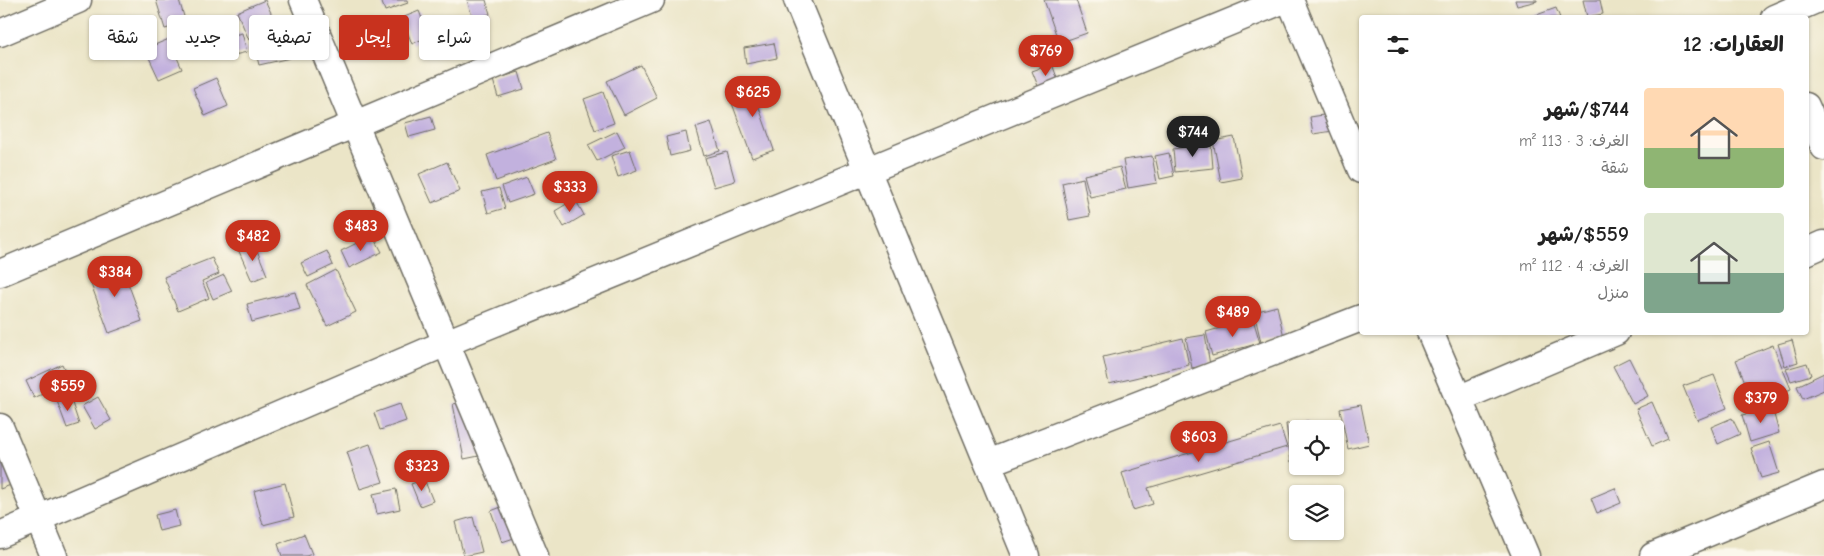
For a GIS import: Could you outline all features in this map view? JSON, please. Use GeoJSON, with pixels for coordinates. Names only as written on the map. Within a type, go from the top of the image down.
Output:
{"type":"FeatureCollection","features":[{"type":"Feature","properties":{"kind":"street"},"geometry":{"type":"LineString","coordinates":[[0,34],[78,0]]}},
{"type":"Feature","properties":{"kind":"street"},"geometry":{"type":"LineString","coordinates":[[303,0],[446,344],[531,555]]}},
{"type":"Feature","properties":{"kind":"street"},"geometry":{"type":"LineString","coordinates":[[0,272],[651,0]]}},
{"type":"Feature","properties":{"kind":"street"},"geometry":{"type":"LineString","coordinates":[[797,0],[1026,556]]}},
{"type":"Feature","properties":{"kind":"street"},"geometry":{"type":"LineString","coordinates":[[0,535],[446,344],[1284,0]]}},
{"type":"Feature","properties":{"kind":"street"},"geometry":{"type":"LineString","coordinates":[[1290,0],[1359,165]]}},
{"type":"Feature","properties":{"kind":"street"},"geometry":{"type":"LineString","coordinates":[[1761,0],[1767,15]]}},
{"type":"Feature","properties":{"kind":"street"},"geometry":{"type":"LineString","coordinates":[[1781,15],[1816,0]]}},
{"type":"Feature","properties":{"kind":"street"},"geometry":{"type":"LineString","coordinates":[[1809,113],[1824,147]]}},
{"type":"Feature","properties":{"kind":"street"},"geometry":{"type":"LineString","coordinates":[[1809,251],[1824,244]]}},
{"type":"Feature","properties":{"kind":"street"},"geometry":{"type":"LineString","coordinates":[[988,463],[1359,319]]}},
{"type":"Feature","properties":{"kind":"street"},"geometry":{"type":"LineString","coordinates":[[1431,335],[1526,556]]}},
{"type":"Feature","properties":{"kind":"street"},"geometry":{"type":"LineString","coordinates":[[1458,399],[1609,335]]}},
{"type":"Feature","properties":{"kind":"street"},"geometry":{"type":"LineString","coordinates":[[0,427],[54,556]]}},
{"type":"Feature","properties":{"kind":"street"},"geometry":{"type":"LineString","coordinates":[[1653,556],[1824,485]]}},
{"type":"Feature","properties":{"kind":"building"},"geometry":{"type":"Polygon","coordinates":[[[156,0],[179,0],[184,15],[167,15],[167,28],[165,29],[156,0]]]}},
{"type":"Feature","properties":{"kind":"building"},"geometry":{"type":"Polygon","coordinates":[[[265,0],[272,15],[249,15],[249,40],[237,12],[265,0]]]}},
{"type":"Feature","properties":{"kind":"building"},"geometry":{"type":"Polygon","coordinates":[[[381,0],[407,0],[408,3],[385,11],[381,0]]]}},
{"type":"Feature","properties":{"kind":"building"},"geometry":{"type":"Polygon","coordinates":[[[467,0],[486,0],[490,14],[472,15],[467,0]]]}},
{"type":"Feature","properties":{"kind":"building"},"geometry":{"type":"Polygon","coordinates":[[[1044,0],[1076,0],[1087,33],[1059,43],[1044,0]]]}},
{"type":"Feature","properties":{"kind":"building"},"geometry":{"type":"Polygon","coordinates":[[[1515,0],[1537,0],[1537,1],[1517,6],[1515,0]]]}},
{"type":"Feature","properties":{"kind":"building"},"geometry":{"type":"Polygon","coordinates":[[[1583,0],[1600,0],[1603,14],[1587,15],[1583,0]]]}},
{"type":"Feature","properties":{"kind":"building"},"geometry":{"type":"Polygon","coordinates":[[[1556,8],[1559,15],[1537,15],[1556,8]]]}},
{"type":"Feature","properties":{"kind":"building"},"geometry":{"type":"Polygon","coordinates":[[[419,11],[421,15],[419,15],[419,41],[412,44],[409,36],[409,15],[419,11]]]}},
{"type":"Feature","properties":{"kind":"building"},"geometry":{"type":"Polygon","coordinates":[[[242,33],[247,52],[239,54],[239,34],[242,33]]]}},
{"type":"Feature","properties":{"kind":"building"},"geometry":{"type":"Polygon","coordinates":[[[167,40],[167,60],[178,60],[182,69],[159,79],[150,60],[157,60],[157,44],[167,40]]]}},
{"type":"Feature","properties":{"kind":"building"},"geometry":{"type":"Polygon","coordinates":[[[774,43],[777,58],[746,64],[744,48],[774,43]]]}},
{"type":"Feature","properties":{"kind":"building"},"geometry":{"type":"Polygon","coordinates":[[[258,60],[281,60],[259,65],[258,60]]]}},
{"type":"Feature","properties":{"kind":"building"},"geometry":{"type":"Polygon","coordinates":[[[1052,64],[1059,83],[1040,91],[1032,71],[1052,64]]]}},
{"type":"Feature","properties":{"kind":"building"},"geometry":{"type":"Polygon","coordinates":[[[641,65],[657,98],[624,115],[607,81],[641,65]]]}},
{"type":"Feature","properties":{"kind":"building"},"geometry":{"type":"Polygon","coordinates":[[[519,72],[524,89],[498,97],[493,80],[519,72]]]}},
{"type":"Feature","properties":{"kind":"building"},"geometry":{"type":"Polygon","coordinates":[[[216,78],[228,106],[205,116],[193,88],[216,78]]]}},
{"type":"Feature","properties":{"kind":"building"},"geometry":{"type":"Polygon","coordinates":[[[769,81],[774,96],[757,102],[774,150],[752,158],[729,95],[769,81]]]}},
{"type":"Feature","properties":{"kind":"building"},"geometry":{"type":"Polygon","coordinates":[[[603,92],[614,123],[595,130],[584,99],[603,92]]]}},
{"type":"Feature","properties":{"kind":"building"},"geometry":{"type":"Polygon","coordinates":[[[1330,114],[1333,131],[1313,134],[1310,117],[1330,114]]]}},
{"type":"Feature","properties":{"kind":"building"},"geometry":{"type":"Polygon","coordinates":[[[431,116],[435,130],[409,137],[405,123],[431,116]]]}},
{"type":"Feature","properties":{"kind":"building"},"geometry":{"type":"Polygon","coordinates":[[[711,122],[720,151],[704,156],[696,127],[711,122]]]}},
{"type":"Feature","properties":{"kind":"building"},"geometry":{"type":"Polygon","coordinates":[[[617,131],[625,147],[597,161],[588,145],[617,131]]]}},
{"type":"Feature","properties":{"kind":"building"},"geometry":{"type":"Polygon","coordinates":[[[686,132],[690,151],[670,156],[666,137],[686,132]]]}},
{"type":"Feature","properties":{"kind":"building"},"geometry":{"type":"Polygon","coordinates":[[[547,133],[556,159],[496,181],[487,155],[547,133]]]}},
{"type":"Feature","properties":{"kind":"building"},"geometry":{"type":"Polygon","coordinates":[[[1234,137],[1242,178],[1221,182],[1213,141],[1234,137]]]}},
{"type":"Feature","properties":{"kind":"building"},"geometry":{"type":"Polygon","coordinates":[[[1211,144],[1213,168],[1175,172],[1173,149],[1211,144]]]}},
{"type":"Feature","properties":{"kind":"building"},"geometry":{"type":"Polygon","coordinates":[[[630,150],[637,170],[618,177],[611,156],[630,150]]]}},
{"type":"Feature","properties":{"kind":"building"},"geometry":{"type":"Polygon","coordinates":[[[727,152],[735,181],[714,187],[705,158],[727,152]]]}},
{"type":"Feature","properties":{"kind":"building"},"geometry":{"type":"Polygon","coordinates":[[[1169,153],[1174,176],[1160,179],[1155,156],[1169,153]]]}},
{"type":"Feature","properties":{"kind":"building"},"geometry":{"type":"Polygon","coordinates":[[[1152,156],[1157,183],[1128,188],[1123,160],[1152,156]]]}},
{"type":"Feature","properties":{"kind":"building"},"geometry":{"type":"Polygon","coordinates":[[[447,162],[460,191],[432,203],[419,174],[447,162]]]}},
{"type":"Feature","properties":{"kind":"building"},"geometry":{"type":"Polygon","coordinates":[[[1120,167],[1126,189],[1090,197],[1084,175],[1120,167]]]}},
{"type":"Feature","properties":{"kind":"building"},"geometry":{"type":"Polygon","coordinates":[[[591,176],[597,193],[578,200],[572,183],[591,176]]]}},
{"type":"Feature","properties":{"kind":"building"},"geometry":{"type":"Polygon","coordinates":[[[527,177],[534,194],[508,203],[502,186],[527,177]]]}},
{"type":"Feature","properties":{"kind":"building"},"geometry":{"type":"Polygon","coordinates":[[[1083,178],[1090,216],[1069,220],[1062,183],[1083,178]]]}},
{"type":"Feature","properties":{"kind":"building"},"geometry":{"type":"Polygon","coordinates":[[[499,188],[505,208],[488,213],[482,192],[499,188]]]}},
{"type":"Feature","properties":{"kind":"building"},"geometry":{"type":"Polygon","coordinates":[[[575,199],[584,215],[564,227],[555,211],[575,199]]]}},
{"type":"Feature","properties":{"kind":"building"},"geometry":{"type":"Polygon","coordinates":[[[373,235],[382,252],[349,268],[341,251],[373,235]]]}},
{"type":"Feature","properties":{"kind":"building"},"geometry":{"type":"Polygon","coordinates":[[[254,243],[267,275],[252,281],[238,249],[254,243]]]}},
{"type":"Feature","properties":{"kind":"building"},"geometry":{"type":"Polygon","coordinates":[[[327,251],[333,265],[308,277],[301,263],[327,251]]]}},
{"type":"Feature","properties":{"kind":"building"},"geometry":{"type":"Polygon","coordinates":[[[212,258],[219,274],[202,281],[209,298],[178,311],[164,277],[212,258]]]}},
{"type":"Feature","properties":{"kind":"building"},"geometry":{"type":"Polygon","coordinates":[[[121,264],[142,321],[109,333],[88,276],[121,264]]]}},
{"type":"Feature","properties":{"kind":"building"},"geometry":{"type":"Polygon","coordinates":[[[336,270],[356,312],[327,326],[307,285],[336,270]]]}},
{"type":"Feature","properties":{"kind":"building"},"geometry":{"type":"Polygon","coordinates":[[[224,275],[232,291],[213,299],[206,283],[224,275]]]}},
{"type":"Feature","properties":{"kind":"building"},"geometry":{"type":"Polygon","coordinates":[[[295,292],[300,309],[252,322],[247,304],[295,292]]]}},
{"type":"Feature","properties":{"kind":"building"},"geometry":{"type":"Polygon","coordinates":[[[1277,306],[1284,337],[1261,342],[1254,312],[1277,306]]]}},
{"type":"Feature","properties":{"kind":"building"},"geometry":{"type":"Polygon","coordinates":[[[1253,319],[1260,343],[1212,356],[1206,332],[1253,319]]]}},
{"type":"Feature","properties":{"kind":"building"},"geometry":{"type":"Polygon","coordinates":[[[1205,335],[1210,365],[1192,368],[1186,338],[1205,335]]]}},
{"type":"Feature","properties":{"kind":"building"},"geometry":{"type":"Polygon","coordinates":[[[1183,338],[1189,365],[1109,384],[1103,357],[1183,338]]]}},
{"type":"Feature","properties":{"kind":"building"},"geometry":{"type":"Polygon","coordinates":[[[1792,340],[1798,362],[1785,366],[1778,344],[1792,340]]]}},
{"type":"Feature","properties":{"kind":"building"},"geometry":{"type":"Polygon","coordinates":[[[1773,345],[1791,389],[1754,404],[1736,360],[1773,345]]]}},
{"type":"Feature","properties":{"kind":"building"},"geometry":{"type":"Polygon","coordinates":[[[1629,358],[1648,396],[1633,404],[1613,366],[1629,358]]]}},
{"type":"Feature","properties":{"kind":"building"},"geometry":{"type":"Polygon","coordinates":[[[1807,363],[1811,375],[1791,381],[1786,369],[1807,363]]]}},
{"type":"Feature","properties":{"kind":"building"},"geometry":{"type":"Polygon","coordinates":[[[62,364],[70,381],[34,398],[26,381],[62,364]]]}},
{"type":"Feature","properties":{"kind":"building"},"geometry":{"type":"Polygon","coordinates":[[[1824,373],[1824,390],[1803,399],[1797,386],[1824,373]]]}},
{"type":"Feature","properties":{"kind":"building"},"geometry":{"type":"Polygon","coordinates":[[[1714,375],[1727,408],[1697,420],[1683,386],[1714,375]]]}},
{"type":"Feature","properties":{"kind":"building"},"geometry":{"type":"Polygon","coordinates":[[[70,397],[79,424],[67,428],[57,401],[70,397]]]}},
{"type":"Feature","properties":{"kind":"building"},"geometry":{"type":"Polygon","coordinates":[[[98,397],[111,420],[95,429],[82,406],[98,397]]]}},
{"type":"Feature","properties":{"kind":"building"},"geometry":{"type":"Polygon","coordinates":[[[473,400],[484,455],[464,459],[453,404],[473,400]]]}},
{"type":"Feature","properties":{"kind":"building"},"geometry":{"type":"Polygon","coordinates":[[[1652,402],[1668,439],[1652,446],[1636,409],[1652,402]]]}},
{"type":"Feature","properties":{"kind":"building"},"geometry":{"type":"Polygon","coordinates":[[[400,404],[406,421],[380,430],[374,413],[400,404]]]}},
{"type":"Feature","properties":{"kind":"building"},"geometry":{"type":"Polygon","coordinates":[[[1361,405],[1369,444],[1348,449],[1344,420],[1342,420],[1340,409],[1361,405]]]}},
{"type":"Feature","properties":{"kind":"building"},"geometry":{"type":"Polygon","coordinates":[[[1772,407],[1779,433],[1750,442],[1742,415],[1772,407]]]}},
{"type":"Feature","properties":{"kind":"building"},"geometry":{"type":"Polygon","coordinates":[[[1732,418],[1740,434],[1718,444],[1711,427],[1732,418]]]}},
{"type":"Feature","properties":{"kind":"building"},"geometry":{"type":"Polygon","coordinates":[[[1286,424],[1289,424],[1289,447],[1286,424]]]}},
{"type":"Feature","properties":{"kind":"building"},"geometry":{"type":"Polygon","coordinates":[[[1280,426],[1287,447],[1148,488],[1153,504],[1133,510],[1122,473],[1280,426]]]}},
{"type":"Feature","properties":{"kind":"building"},"geometry":{"type":"Polygon","coordinates":[[[1769,442],[1779,473],[1761,478],[1751,448],[1769,442]]]}},
{"type":"Feature","properties":{"kind":"building"},"geometry":{"type":"Polygon","coordinates":[[[370,444],[383,482],[360,489],[347,452],[370,444]]]}},
{"type":"Feature","properties":{"kind":"building"},"geometry":{"type":"Polygon","coordinates":[[[11,460],[19,482],[0,489],[0,464],[11,460]]]}},
{"type":"Feature","properties":{"kind":"building"},"geometry":{"type":"Polygon","coordinates":[[[424,479],[433,501],[420,506],[411,484],[424,479]]]}},
{"type":"Feature","properties":{"kind":"building"},"geometry":{"type":"Polygon","coordinates":[[[285,483],[294,517],[263,525],[254,491],[285,483]]]}},
{"type":"Feature","properties":{"kind":"building"},"geometry":{"type":"Polygon","coordinates":[[[1615,488],[1621,503],[1597,513],[1591,498],[1615,488]]]}},
{"type":"Feature","properties":{"kind":"building"},"geometry":{"type":"Polygon","coordinates":[[[396,489],[400,509],[377,514],[373,494],[396,489]]]}},
{"type":"Feature","properties":{"kind":"building"},"geometry":{"type":"Polygon","coordinates":[[[509,504],[520,536],[502,542],[491,511],[509,504]]]}},
{"type":"Feature","properties":{"kind":"building"},"geometry":{"type":"Polygon","coordinates":[[[175,510],[179,526],[159,531],[155,515],[175,510]]]}},
{"type":"Feature","properties":{"kind":"building"},"geometry":{"type":"Polygon","coordinates":[[[473,517],[482,552],[464,556],[455,522],[473,517]]]}},
{"type":"Feature","properties":{"kind":"building"},"geometry":{"type":"Polygon","coordinates":[[[304,534],[312,554],[306,556],[282,556],[278,544],[304,534]]]}}]}
